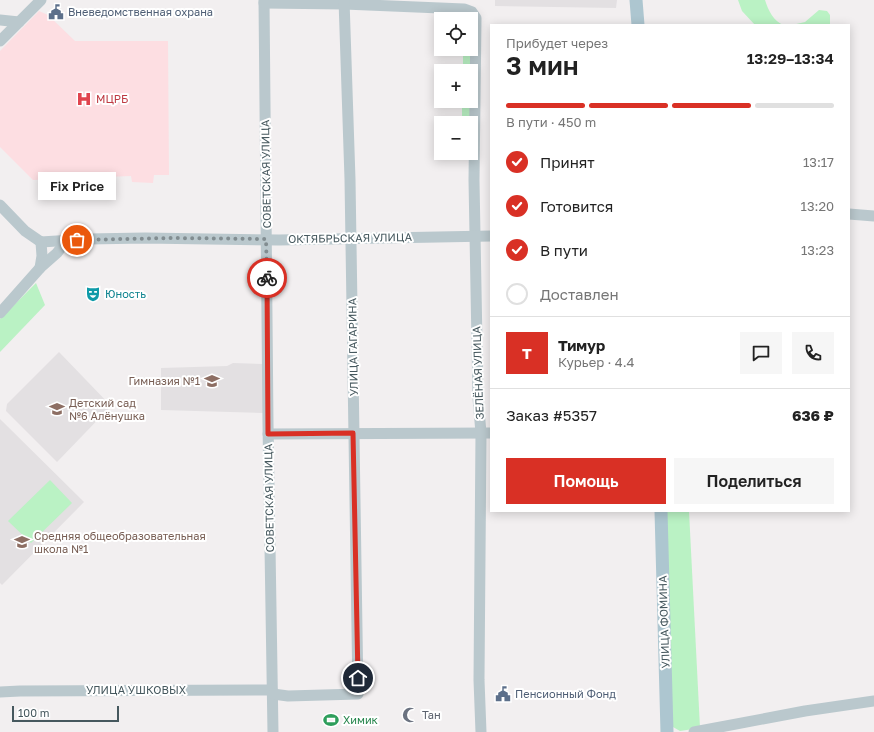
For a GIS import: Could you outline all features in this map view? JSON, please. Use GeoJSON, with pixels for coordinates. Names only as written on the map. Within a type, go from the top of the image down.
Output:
{"type":"FeatureCollection","features":[{"type":"Feature","properties":{"kind":"main road"},"geometry":{"type":"LineString","coordinates":[[636,0],[638,24]]}},
{"type":"Feature","properties":{"kind":"main road","name":"УЛИЦА ФОМИНА"},"geometry":{"type":"LineString","coordinates":[[661,512],[666,732]]}},
{"type":"Feature","properties":{"kind":"street"},"geometry":{"type":"LineString","coordinates":[[0,41],[41,0]]}},
{"type":"Feature","properties":{"kind":"street"},"geometry":{"type":"LineString","coordinates":[[264,2],[344,2]]}},
{"type":"Feature","properties":{"kind":"street","name":"СОВЕТСКАЯ УЛИЦА"},"geometry":{"type":"LineString","coordinates":[[264,2],[268,434],[273,732]]}},
{"type":"Feature","properties":{"kind":"street","name":"ЗЕЛЁНАЯ УЛИЦА"},"geometry":{"type":"LineString","coordinates":[[344,2],[464,9],[470,11],[474,15],[476,22],[474,180],[478,398],[486,433],[479,680],[481,732]]}},
{"type":"Feature","properties":{"kind":"street","name":"УЛИЦА ГАГАРИНА"},"geometry":{"type":"LineString","coordinates":[[344,2],[350,179],[358,694]]}},
{"type":"Feature","properties":{"kind":"street"},"geometry":{"type":"LineString","coordinates":[[0,20],[19,22]]}},
{"type":"Feature","properties":{"kind":"street"},"geometry":{"type":"LineString","coordinates":[[0,205],[26,232],[42,242],[40,268]]}},
{"type":"Feature","properties":{"kind":"street"},"geometry":{"type":"LineString","coordinates":[[850,214],[874,216]]}},
{"type":"Feature","properties":{"kind":"street","name":"ОКТЯБРЬСКАЯ УЛИЦА"},"geometry":{"type":"LineString","coordinates":[[42,242],[66,242],[88,239],[145,238],[266,239],[490,236]]}},
{"type":"Feature","properties":{"kind":"street"},"geometry":{"type":"LineString","coordinates":[[0,313],[40,268],[64,246],[66,242]]}},
{"type":"Feature","properties":{"kind":"street"},"geometry":{"type":"LineString","coordinates":[[268,434],[486,433]]}},
{"type":"Feature","properties":{"kind":"street","name":"УЛИЦА УШКОВЫХ"},"geometry":{"type":"LineString","coordinates":[[0,692],[272,692],[288,696],[358,694]]}},
{"type":"Feature","properties":{"kind":"street"},"geometry":{"type":"LineString","coordinates":[[694,732],[805,711],[874,701]]}},
{"type":"Feature","properties":{"kind":"shaded area"},"geometry":{"type":"Polygon","coordinates":[[[495,0],[617,0],[616,8],[495,6],[495,0]]]}},
{"type":"Feature","properties":{"kind":"shaded area","name":"МЦРБ"},"geometry":{"type":"Polygon","coordinates":[[[39,11],[48,15],[75,41],[168,41],[169,175],[154,175],[153,183],[132,182],[131,176],[33,180],[0,147],[0,51],[39,11]]]}},
{"type":"Feature","properties":{"kind":"shaded area","name":"Детский сад №6 Алёнушка"},"geometry":{"type":"Polygon","coordinates":[[[59,352],[111,406],[57,462],[6,411],[7,404],[59,352]]]}},
{"type":"Feature","properties":{"kind":"shaded area","name":"Гимназия №1"},"geometry":{"type":"Polygon","coordinates":[[[233,363],[263,364],[263,413],[161,410],[161,368],[227,366],[233,363]]]}},
{"type":"Feature","properties":{"kind":"shaded area","name":"Средняя общеобразовательная школа №1"},"geometry":{"type":"Polygon","coordinates":[[[0,419],[84,502],[2,585],[0,583],[0,419]]]}},
{"type":"Feature","properties":{"kind":"green space"},"geometry":{"type":"Polygon","coordinates":[[[738,0],[765,0],[772,15],[782,24],[754,24],[742,11],[738,0]]]}},
{"type":"Feature","properties":{"kind":"green space"},"geometry":{"type":"Polygon","coordinates":[[[819,10],[827,11],[830,15],[830,24],[796,24],[805,22],[819,10]]]}},
{"type":"Feature","properties":{"kind":"green space"},"geometry":{"type":"Polygon","coordinates":[[[463,56],[473,56],[473,64],[463,64],[463,56]]]}},
{"type":"Feature","properties":{"kind":"green space"},"geometry":{"type":"Polygon","coordinates":[[[462,108],[472,108],[472,116],[462,116],[462,108]]]}},
{"type":"Feature","properties":{"kind":"green space"},"geometry":{"type":"Polygon","coordinates":[[[36,283],[45,305],[0,352],[0,319],[36,283]]]}},
{"type":"Feature","properties":{"kind":"green space"},"geometry":{"type":"Polygon","coordinates":[[[50,480],[72,503],[31,543],[8,521],[50,480]]]}},
{"type":"Feature","properties":{"kind":"green space"},"geometry":{"type":"Polygon","coordinates":[[[663,512],[689,512],[700,728],[680,731],[673,727],[663,512]]]}},
{"type":"Feature","properties":{"kind":"way so far"},"geometry":{"type":"LineString","coordinates":[[77,240],[172,238],[266,239],[267,278]]}},
{"type":"Feature","properties":{"kind":"place","name":"Вневедомственная охрана"},"geometry":{"type":"Point","coordinates":[56,12]}},
{"type":"Feature","properties":{"kind":"place","name":"МЦРБ"},"geometry":{"type":"Point","coordinates":[84,99]}},
{"type":"Feature","properties":{"kind":"place","name":"Fix Price"},"geometry":{"type":"Point","coordinates":[77,240]}},
{"type":"Feature","properties":{"kind":"place","name":"Юность"},"geometry":{"type":"Point","coordinates":[93,294]}},
{"type":"Feature","properties":{"kind":"place","name":"Гимназия №1"},"geometry":{"type":"Point","coordinates":[212,381]}},
{"type":"Feature","properties":{"kind":"place","name":"Детский сад №6 Алёнушка"},"geometry":{"type":"Point","coordinates":[57,409]}},
{"type":"Feature","properties":{"kind":"place","name":"Средняя общеобразовательная школа №1"},"geometry":{"type":"Point","coordinates":[22,542]}},
{"type":"Feature","properties":{"kind":"place","name":"Пенсионный Фонд"},"geometry":{"type":"Point","coordinates":[503,694]}},
{"type":"Feature","properties":{"kind":"place","name":"Тан"},"geometry":{"type":"Point","coordinates":[410,715]}},
{"type":"Feature","properties":{"kind":"place","name":"Химик"},"geometry":{"type":"Point","coordinates":[331,720]}},
{"type":"Feature","properties":{"kind":"route"},"geometry":{"type":"LineString","coordinates":[[267,278],[268,434],[353,433],[358,678]]}}]}
